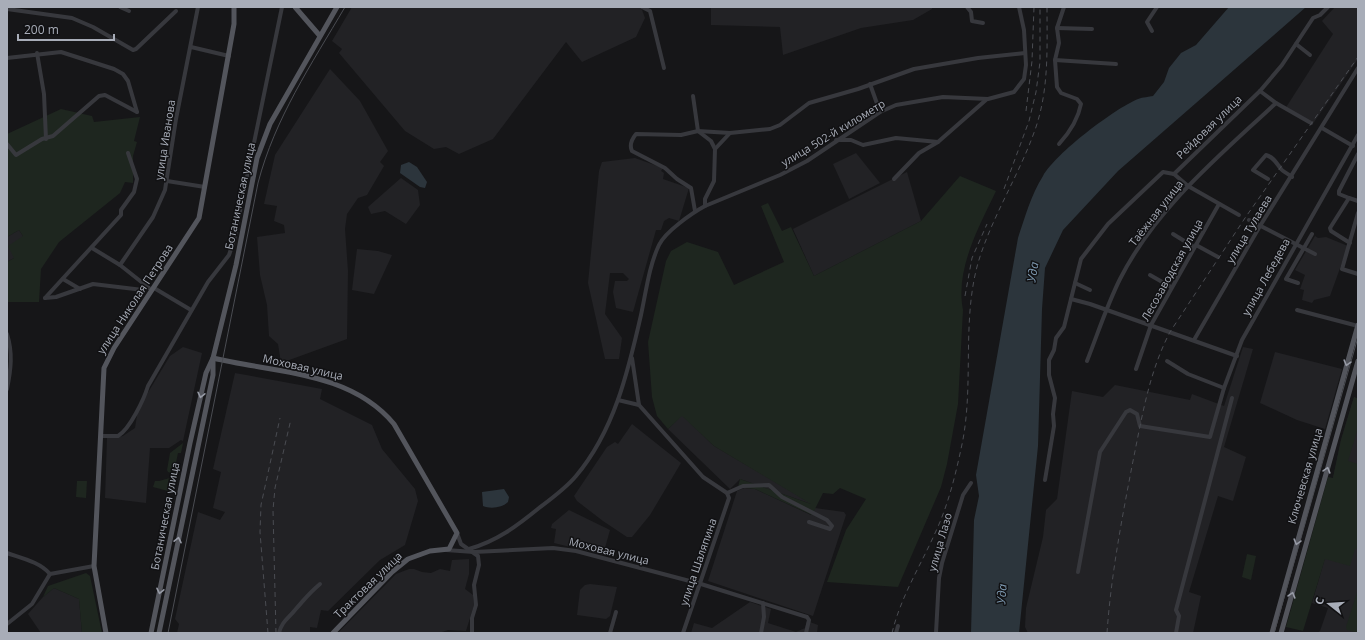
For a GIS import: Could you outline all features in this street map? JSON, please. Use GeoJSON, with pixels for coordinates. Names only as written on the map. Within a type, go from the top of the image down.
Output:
{"type":"FeatureCollection","features":[{"type":"Feature","properties":{"kind":"main road","name":"улица Николая Петрова"},"geometry":{"type":"LineString","coordinates":[[106,633],[94,566],[101,436],[102,382],[105,364],[151,289],[198,221],[229,56],[234,24],[234,7]]}},
{"type":"Feature","properties":{"kind":"main road"},"geometry":{"type":"LineString","coordinates":[[294,7],[320,36]]}},
{"type":"Feature","properties":{"kind":"main road","name":"Ботаническая улица"},"geometry":{"type":"LineString","coordinates":[[151,633],[190,442],[206,373],[213,358],[236,265],[261,146],[270,124],[338,7]]}},
{"type":"Feature","properties":{"kind":"main road","name":"Ключевская улица"},"geometry":{"type":"LineString","coordinates":[[1272,633],[1358,326]]}},
{"type":"Feature","properties":{"kind":"main road","name":"Ботаническая улица"},"geometry":{"type":"LineString","coordinates":[[159,633],[213,375],[213,358]]}},
{"type":"Feature","properties":{"kind":"main road","name":"Моховая улица"},"geometry":{"type":"LineString","coordinates":[[213,358],[331,382],[364,396],[380,409],[394,424],[457,533]]}},
{"type":"Feature","properties":{"kind":"main road","name":"Ключевская улица"},"geometry":{"type":"LineString","coordinates":[[1281,633],[1358,363]]}},
{"type":"Feature","properties":{"kind":"main road"},"geometry":{"type":"LineString","coordinates":[[1306,510],[1315,513]]}},
{"type":"Feature","properties":{"kind":"main road"},"geometry":{"type":"LineString","coordinates":[[446,550],[451,547],[457,533]]}},
{"type":"Feature","properties":{"kind":"main road","name":"Трактовая улица"},"geometry":{"type":"LineString","coordinates":[[333,633],[392,572],[408,559],[430,551],[446,550]]}},
{"type":"Feature","properties":{"kind":"street"},"geometry":{"type":"LineString","coordinates":[[120,7],[129,11]]}},
{"type":"Feature","properties":{"kind":"street","name":"улица Иванова"},"geometry":{"type":"LineString","coordinates":[[120,265],[153,217],[162,198],[167,181],[198,7]]}},
{"type":"Feature","properties":{"kind":"street"},"geometry":{"type":"LineString","coordinates":[[101,436],[118,436],[123,432],[143,402],[148,386],[175,342],[191,310],[208,282],[230,255],[282,7]]}},
{"type":"Feature","properties":{"kind":"street"},"geometry":{"type":"LineString","coordinates":[[642,7],[650,11],[664,68]]}},
{"type":"Feature","properties":{"kind":"street"},"geometry":{"type":"LineString","coordinates":[[967,7],[971,12],[974,22],[983,23]]}},
{"type":"Feature","properties":{"kind":"street","name":"улица 502-й километр"},"geometry":{"type":"LineString","coordinates":[[1019,7],[1024,30],[1025,53],[1024,79],[1021,85],[1014,92],[988,99],[943,97],[896,105],[880,112],[836,140],[807,161],[780,175],[695,211],[691,188],[677,179],[665,168],[634,153],[630,146],[633,137],[640,133],[681,135],[698,131],[730,133],[770,129],[780,125],[809,103],[858,89],[914,69],[978,58],[1025,53]]}},
{"type":"Feature","properties":{"kind":"street"},"geometry":{"type":"LineString","coordinates":[[1058,144],[1068,133],[1079,112],[1081,104],[1077,99],[1059,91],[1055,60],[1059,43],[1057,28],[1064,7]]}},
{"type":"Feature","properties":{"kind":"street"},"geometry":{"type":"LineString","coordinates":[[1152,31],[1147,22],[1157,7]]}},
{"type":"Feature","properties":{"kind":"street","name":"Рейдовая улица"},"geometry":{"type":"LineString","coordinates":[[1045,480],[1054,426],[1053,414],[1056,398],[1049,375],[1049,360],[1054,350],[1056,338],[1064,327],[1081,259],[1108,224],[1164,172],[1174,174],[1227,120],[1260,91],[1282,65],[1314,18],[1320,15],[1328,7]]}},
{"type":"Feature","properties":{"kind":"street"},"geometry":{"type":"LineString","coordinates":[[7,9],[72,18],[93,27],[133,50],[136,49],[176,10]]}},
{"type":"Feature","properties":{"kind":"street"},"geometry":{"type":"LineString","coordinates":[[1057,28],[1092,29]]}},
{"type":"Feature","properties":{"kind":"street"},"geometry":{"type":"LineString","coordinates":[[1296,44],[1310,55]]}},
{"type":"Feature","properties":{"kind":"street"},"geometry":{"type":"LineString","coordinates":[[191,47],[229,56]]}},
{"type":"Feature","properties":{"kind":"street"},"geometry":{"type":"LineString","coordinates":[[7,58],[61,52],[119,71],[128,81],[137,112],[105,95],[99,96],[76,114],[63,128],[16,155],[7,144]]}},
{"type":"Feature","properties":{"kind":"street"},"geometry":{"type":"LineString","coordinates":[[37,54],[44,94],[46,139]]}},
{"type":"Feature","properties":{"kind":"street"},"geometry":{"type":"LineString","coordinates":[[1055,60],[1116,64]]}},
{"type":"Feature","properties":{"kind":"street","name":"улица Тулаева"},"geometry":{"type":"LineString","coordinates":[[1194,340],[1260,226],[1292,177],[1358,68]]}},
{"type":"Feature","properties":{"kind":"street"},"geometry":{"type":"LineString","coordinates":[[870,84],[880,112]]}},
{"type":"Feature","properties":{"kind":"street"},"geometry":{"type":"LineString","coordinates":[[1260,91],[1276,103],[1311,123]]}},
{"type":"Feature","properties":{"kind":"street"},"geometry":{"type":"LineString","coordinates":[[693,96],[698,131],[711,141],[715,149],[714,181],[705,199],[705,206]]}},
{"type":"Feature","properties":{"kind":"street"},"geometry":{"type":"LineString","coordinates":[[894,179],[919,153],[938,142],[988,99]]}},
{"type":"Feature","properties":{"kind":"street","name":"Таёжная улица"},"geometry":{"type":"LineString","coordinates":[[1087,360],[1120,279],[1137,250],[1188,186],[1276,103]]}},
{"type":"Feature","properties":{"kind":"street"},"geometry":{"type":"LineString","coordinates":[[1322,128],[1352,147],[1358,147]]}},
{"type":"Feature","properties":{"kind":"street"},"geometry":{"type":"LineString","coordinates":[[715,149],[730,133]]}},
{"type":"Feature","properties":{"kind":"street","name":"улица Лебедева"},"geometry":{"type":"LineString","coordinates":[[1078,572],[1100,452],[1128,410],[1138,415],[1140,426],[1210,437],[1224,388],[1242,340],[1358,135]]}},
{"type":"Feature","properties":{"kind":"street"},"geometry":{"type":"LineString","coordinates":[[836,140],[851,140],[863,145],[896,138],[938,142]]}},
{"type":"Feature","properties":{"kind":"street"},"geometry":{"type":"LineString","coordinates":[[128,153],[128,158],[138,177],[136,188],[121,209],[121,215],[45,298],[56,297],[93,284],[143,290],[151,289]]}},
{"type":"Feature","properties":{"kind":"street"},"geometry":{"type":"LineString","coordinates":[[1358,154],[1338,191],[1349,198],[1358,201]]}},
{"type":"Feature","properties":{"kind":"street"},"geometry":{"type":"LineString","coordinates":[[1268,179],[1254,170],[1266,155],[1279,164],[1280,168],[1292,177]]}},
{"type":"Feature","properties":{"kind":"street"},"geometry":{"type":"LineString","coordinates":[[1174,174],[1188,186],[1239,215]]}},
{"type":"Feature","properties":{"kind":"street"},"geometry":{"type":"LineString","coordinates":[[167,181],[205,187]]}},
{"type":"Feature","properties":{"kind":"street"},"geometry":{"type":"LineString","coordinates":[[1349,198],[1330,230],[1350,243]]}},
{"type":"Feature","properties":{"kind":"street","name":"Лесозаводская улица"},"geometry":{"type":"LineString","coordinates":[[1136,369],[1151,325],[1171,287],[1220,204]]}},
{"type":"Feature","properties":{"kind":"street"},"geometry":{"type":"LineString","coordinates":[[469,549],[507,533],[572,480],[590,458],[603,436],[618,400],[631,357],[649,277],[659,244],[665,236],[695,211]]}},
{"type":"Feature","properties":{"kind":"street"},"geometry":{"type":"LineString","coordinates":[[1358,213],[1342,270],[1358,274]]}},
{"type":"Feature","properties":{"kind":"street"},"geometry":{"type":"LineString","coordinates":[[1249,220],[1315,254]]}},
{"type":"Feature","properties":{"kind":"street"},"geometry":{"type":"LineString","coordinates":[[1173,234],[1218,256]]}},
{"type":"Feature","properties":{"kind":"street"},"geometry":{"type":"LineString","coordinates":[[1298,283],[1286,279],[1312,234]]}},
{"type":"Feature","properties":{"kind":"street"},"geometry":{"type":"LineString","coordinates":[[92,248],[120,265],[151,289],[191,310]]}},
{"type":"Feature","properties":{"kind":"street"},"geometry":{"type":"LineString","coordinates":[[1150,275],[1171,287]]}},
{"type":"Feature","properties":{"kind":"street"},"geometry":{"type":"LineString","coordinates":[[63,279],[80,289]]}},
{"type":"Feature","properties":{"kind":"street"},"geometry":{"type":"LineString","coordinates":[[1075,284],[1090,290]]}},
{"type":"Feature","properties":{"kind":"street"},"geometry":{"type":"LineString","coordinates":[[1071,299],[1151,325],[1236,356]]}},
{"type":"Feature","properties":{"kind":"street"},"geometry":{"type":"LineString","coordinates":[[1297,310],[1358,326]]}},
{"type":"Feature","properties":{"kind":"street"},"geometry":{"type":"LineString","coordinates":[[7,334],[12,360],[7,389]]}},
{"type":"Feature","properties":{"kind":"street"},"geometry":{"type":"LineString","coordinates":[[631,357],[639,405],[703,477],[728,495],[743,486],[769,485],[782,497],[827,520],[832,526],[827,529],[809,522]]}},
{"type":"Feature","properties":{"kind":"street"},"geometry":{"type":"LineString","coordinates":[[1167,361],[1188,374],[1224,388]]}},
{"type":"Feature","properties":{"kind":"street"},"geometry":{"type":"LineString","coordinates":[[1176,633],[1179,616],[1176,610],[1232,398]]}},
{"type":"Feature","properties":{"kind":"street"},"geometry":{"type":"LineString","coordinates":[[618,400],[639,405]]}},
{"type":"Feature","properties":{"kind":"street","name":"улица Лазо"},"geometry":{"type":"LineString","coordinates":[[936,633],[939,578],[942,563],[963,494],[971,483]]}},
{"type":"Feature","properties":{"kind":"street","name":"улица Шаляпина"},"geometry":{"type":"LineString","coordinates":[[683,633],[729,500],[728,495]]}},
{"type":"Feature","properties":{"kind":"street"},"geometry":{"type":"LineString","coordinates":[[457,533],[462,544],[478,556],[479,565],[474,585],[476,605],[472,618],[472,633]]}},
{"type":"Feature","properties":{"kind":"street","name":"Моховая улица"},"geometry":{"type":"LineString","coordinates":[[446,550],[474,552],[546,548],[571,551],[701,584],[808,618],[806,633]]}},
{"type":"Feature","properties":{"kind":"street"},"geometry":{"type":"LineString","coordinates":[[7,553],[26,559],[44,568],[50,574]]}},
{"type":"Feature","properties":{"kind":"street"},"geometry":{"type":"LineString","coordinates":[[7,624],[32,604],[50,574],[94,566]]}},
{"type":"Feature","properties":{"kind":"street"},"geometry":{"type":"LineString","coordinates":[[279,633],[284,620],[296,609],[304,597],[320,584]]}},
{"type":"Feature","properties":{"kind":"street"},"geometry":{"type":"LineString","coordinates":[[761,633],[764,617],[763,603]]}},
{"type":"Feature","properties":{"kind":"street"},"geometry":{"type":"LineString","coordinates":[[610,633],[616,612]]}},
{"type":"Feature","properties":{"kind":"street"},"geometry":{"type":"LineString","coordinates":[[896,633],[898,626]]}},
{"type":"Feature","properties":{"kind":"shaded area"},"geometry":{"type":"Polygon","coordinates":[[[352,7],[641,7],[645,18],[636,37],[582,62],[566,42],[493,139],[459,154],[446,147],[434,149],[405,131],[339,53],[342,49],[332,41],[352,7]]]}},
{"type":"Feature","properties":{"kind":"shaded area"},"geometry":{"type":"Polygon","coordinates":[[[711,7],[932,7],[932,9],[913,20],[861,28],[783,55],[780,27],[711,25],[711,7]]]}},
{"type":"Feature","properties":{"kind":"shaded area"},"geometry":{"type":"Polygon","coordinates":[[[1335,7],[1358,7],[1358,59],[1312,125],[1285,109],[1333,34],[1322,21],[1335,7]]]}},
{"type":"Feature","properties":{"kind":"shaded area"},"geometry":{"type":"Polygon","coordinates":[[[330,69],[360,101],[388,151],[380,162],[384,166],[367,195],[358,198],[347,214],[345,229],[348,271],[347,339],[281,363],[278,344],[269,336],[267,305],[260,275],[257,237],[285,233],[284,225],[274,221],[277,206],[264,204],[275,155],[330,69]]]}},
{"type":"Feature","properties":{"kind":"shaded area"},"geometry":{"type":"Polygon","coordinates":[[[61,109],[92,116],[94,122],[140,117],[134,141],[137,142],[133,156],[133,183],[125,182],[120,193],[59,242],[41,269],[39,302],[7,302],[7,262],[14,258],[8,246],[23,236],[19,230],[7,237],[7,134],[61,109]]]}},
{"type":"Feature","properties":{"kind":"shaded area"},"geometry":{"type":"Polygon","coordinates":[[[856,153],[880,183],[849,199],[833,164],[856,153]]]}},
{"type":"Feature","properties":{"kind":"shaded area"},"geometry":{"type":"Polygon","coordinates":[[[635,158],[663,168],[661,171],[664,173],[663,179],[689,188],[679,221],[669,218],[664,221],[661,230],[656,230],[633,312],[616,308],[613,292],[615,281],[627,281],[629,279],[623,273],[610,273],[605,314],[622,338],[619,359],[605,359],[588,283],[599,171],[602,162],[635,158]]]}},
{"type":"Feature","properties":{"kind":"shaded area"},"geometry":{"type":"Polygon","coordinates":[[[907,172],[921,221],[814,276],[793,229],[907,172]]]}},
{"type":"Feature","properties":{"kind":"shaded area"},"geometry":{"type":"Polygon","coordinates":[[[960,176],[996,191],[970,249],[962,279],[961,295],[963,310],[958,404],[947,464],[941,487],[898,587],[827,582],[846,530],[866,499],[840,488],[833,494],[823,493],[812,515],[755,489],[738,487],[740,479],[811,504],[714,446],[682,416],[668,429],[657,416],[652,397],[648,342],[666,261],[671,251],[687,242],[718,252],[734,285],[784,262],[761,206],[768,203],[782,231],[791,227],[814,276],[921,221],[960,176]]]}},
{"type":"Feature","properties":{"kind":"shaded area"},"geometry":{"type":"Polygon","coordinates":[[[401,178],[418,190],[420,205],[406,224],[385,211],[371,214],[368,207],[401,178]]]}},
{"type":"Feature","properties":{"kind":"shaded area"},"geometry":{"type":"Polygon","coordinates":[[[19,230],[23,236],[14,258],[7,262],[7,237],[19,230]]]}},
{"type":"Feature","properties":{"kind":"shaded area"},"geometry":{"type":"Polygon","coordinates":[[[1315,236],[1318,238],[1326,237],[1348,246],[1330,296],[1314,300],[1312,303],[1302,300],[1304,290],[1300,289],[1305,275],[1295,270],[1315,236]]]}},
{"type":"Feature","properties":{"kind":"shaded area"},"geometry":{"type":"Polygon","coordinates":[[[357,249],[378,251],[392,255],[374,294],[352,290],[357,249]]]}},
{"type":"Feature","properties":{"kind":"shaded area"},"geometry":{"type":"Polygon","coordinates":[[[183,347],[202,353],[183,441],[181,440],[169,448],[150,448],[146,503],[105,498],[107,438],[123,436],[135,428],[138,409],[170,356],[183,347]]]}},
{"type":"Feature","properties":{"kind":"shaded area"},"geometry":{"type":"Polygon","coordinates":[[[1243,347],[1253,349],[1224,447],[1246,457],[1233,501],[1218,496],[1189,592],[1201,596],[1193,633],[1028,633],[1025,627],[1026,608],[1043,537],[1046,510],[1057,499],[1072,391],[1103,397],[1115,385],[1190,400],[1192,394],[1224,406],[1243,347]]]}},
{"type":"Feature","properties":{"kind":"shaded area"},"geometry":{"type":"Polygon","coordinates":[[[1275,352],[1342,369],[1325,429],[1297,420],[1260,403],[1275,352]]]}},
{"type":"Feature","properties":{"kind":"shaded area"},"geometry":{"type":"Polygon","coordinates":[[[235,373],[322,389],[320,399],[372,425],[382,449],[415,489],[418,501],[405,545],[380,560],[328,611],[321,610],[317,628],[310,627],[310,633],[177,633],[179,624],[175,619],[198,512],[220,520],[225,512],[213,508],[221,472],[213,469],[235,373]]]}},
{"type":"Feature","properties":{"kind":"shaded area"},"geometry":{"type":"Polygon","coordinates":[[[1354,397],[1358,399],[1358,633],[1317,633],[1320,631],[1328,608],[1312,603],[1332,534],[1333,478],[1341,440],[1354,397]]]}},
{"type":"Feature","properties":{"kind":"shaded area"},"geometry":{"type":"Polygon","coordinates":[[[1354,397],[1358,399],[1358,428],[1348,461],[1358,464],[1358,549],[1355,549],[1350,566],[1325,559],[1303,631],[1286,627],[1328,477],[1333,478],[1341,440],[1354,397]]]}},
{"type":"Feature","properties":{"kind":"shaded area"},"geometry":{"type":"Polygon","coordinates":[[[682,415],[714,446],[814,505],[740,479],[730,489],[668,429],[682,415]]]}},
{"type":"Feature","properties":{"kind":"shaded area"},"geometry":{"type":"Polygon","coordinates":[[[632,424],[681,463],[650,515],[632,537],[627,537],[577,501],[574,496],[607,447],[615,442],[618,444],[632,424]]]}},
{"type":"Feature","properties":{"kind":"shaded area"},"geometry":{"type":"Polygon","coordinates":[[[183,443],[181,453],[178,453],[174,472],[176,475],[168,472],[167,470],[170,453],[183,443]]]}},
{"type":"Feature","properties":{"kind":"shaded area"},"geometry":{"type":"Polygon","coordinates":[[[170,478],[175,479],[172,488],[168,491],[153,487],[155,481],[170,478]]]}},
{"type":"Feature","properties":{"kind":"shaded area"},"geometry":{"type":"Polygon","coordinates":[[[77,481],[87,481],[86,498],[76,497],[77,481]]]}},
{"type":"Feature","properties":{"kind":"shaded area"},"geometry":{"type":"Polygon","coordinates":[[[744,488],[755,489],[811,515],[815,508],[844,512],[846,515],[813,616],[708,581],[737,491],[744,488]]]}},
{"type":"Feature","properties":{"kind":"shaded area"},"geometry":{"type":"Polygon","coordinates":[[[569,510],[610,530],[603,555],[554,543],[556,529],[551,528],[552,524],[569,510]]]}},
{"type":"Feature","properties":{"kind":"shaded area"},"geometry":{"type":"Polygon","coordinates":[[[1247,554],[1256,556],[1251,580],[1242,577],[1247,554]]]}},
{"type":"Feature","properties":{"kind":"shaded area"},"geometry":{"type":"Polygon","coordinates":[[[469,559],[469,574],[465,589],[473,595],[474,605],[466,631],[448,630],[439,633],[338,633],[396,574],[409,569],[431,573],[440,569],[450,571],[452,560],[469,559]]]}},
{"type":"Feature","properties":{"kind":"shaded area"},"geometry":{"type":"Polygon","coordinates":[[[86,573],[90,576],[102,633],[82,633],[79,599],[54,588],[43,597],[48,586],[86,573]]]}},
{"type":"Feature","properties":{"kind":"shaded area"},"geometry":{"type":"Polygon","coordinates":[[[590,584],[617,587],[610,616],[606,619],[577,615],[580,590],[585,585],[590,584]]]}},
{"type":"Feature","properties":{"kind":"shaded area"},"geometry":{"type":"Polygon","coordinates":[[[54,588],[79,599],[82,633],[41,633],[28,614],[43,597],[54,588]]]}},
{"type":"Feature","properties":{"kind":"shaded area"},"geometry":{"type":"Polygon","coordinates":[[[1358,589],[1358,633],[1347,630],[1346,627],[1358,589]]]}},
{"type":"Feature","properties":{"kind":"shaded area"},"geometry":{"type":"Polygon","coordinates":[[[750,602],[771,609],[768,623],[796,632],[805,628],[807,621],[818,625],[817,633],[691,633],[694,623],[712,628],[750,602]]]}},
{"type":"Feature","properties":{"kind":"water","name":"Уда"},"geometry":{"type":"Polygon","coordinates":[[[1229,7],[1306,7],[1118,171],[1063,230],[1045,268],[1042,309],[1038,446],[1019,633],[971,633],[974,520],[979,496],[976,475],[1018,238],[1032,198],[1039,183],[1050,166],[1072,144],[1128,104],[1138,99],[1153,96],[1164,82],[1169,68],[1181,53],[1196,45],[1229,7]]]}},
{"type":"Feature","properties":{"kind":"water"},"geometry":{"type":"Polygon","coordinates":[[[409,162],[417,167],[427,182],[425,188],[420,187],[400,173],[401,165],[409,162]]]}},
{"type":"Feature","properties":{"kind":"water"},"geometry":{"type":"Polygon","coordinates":[[[504,489],[509,497],[508,502],[503,506],[483,506],[482,492],[504,489]]]}},
{"type":"Feature","properties":{"kind":"tram line"},"geometry":{"type":"LineString","coordinates":[[168,633],[258,183],[265,159],[284,114],[295,92],[345,7]]}},
{"type":"Feature","properties":{"kind":"tram line"},"geometry":{"type":"LineString","coordinates":[[1274,633],[1358,337]]}},
{"type":"Feature","properties":{"kind":"railway"},"geometry":{"type":"LineString","coordinates":[[1026,111],[1032,61],[1034,7]]}},
{"type":"Feature","properties":{"kind":"railway"},"geometry":{"type":"LineString","coordinates":[[1004,189],[1029,121],[1036,92],[1040,62],[1040,7]]}},
{"type":"Feature","properties":{"kind":"railway"},"geometry":{"type":"LineString","coordinates":[[892,633],[906,593],[930,544],[948,501],[956,470],[965,426],[970,309],[973,286],[978,263],[984,246],[1022,161],[1036,127],[1040,112],[1045,83],[1047,7]]}},
{"type":"Feature","properties":{"kind":"railway"},"geometry":{"type":"LineString","coordinates":[[1107,633],[1114,568],[1133,461],[1151,379],[1163,347],[1170,332],[1245,218],[1358,57]]}},
{"type":"Feature","properties":{"kind":"railway"},"geometry":{"type":"LineString","coordinates":[[965,296],[972,258],[987,224]]}},
{"type":"Feature","properties":{"kind":"railway"},"geometry":{"type":"LineString","coordinates":[[268,633],[260,532],[261,505],[280,418]]}},
{"type":"Feature","properties":{"kind":"railway"},"geometry":{"type":"LineString","coordinates":[[276,633],[273,510],[275,488],[291,419]]}}]}
